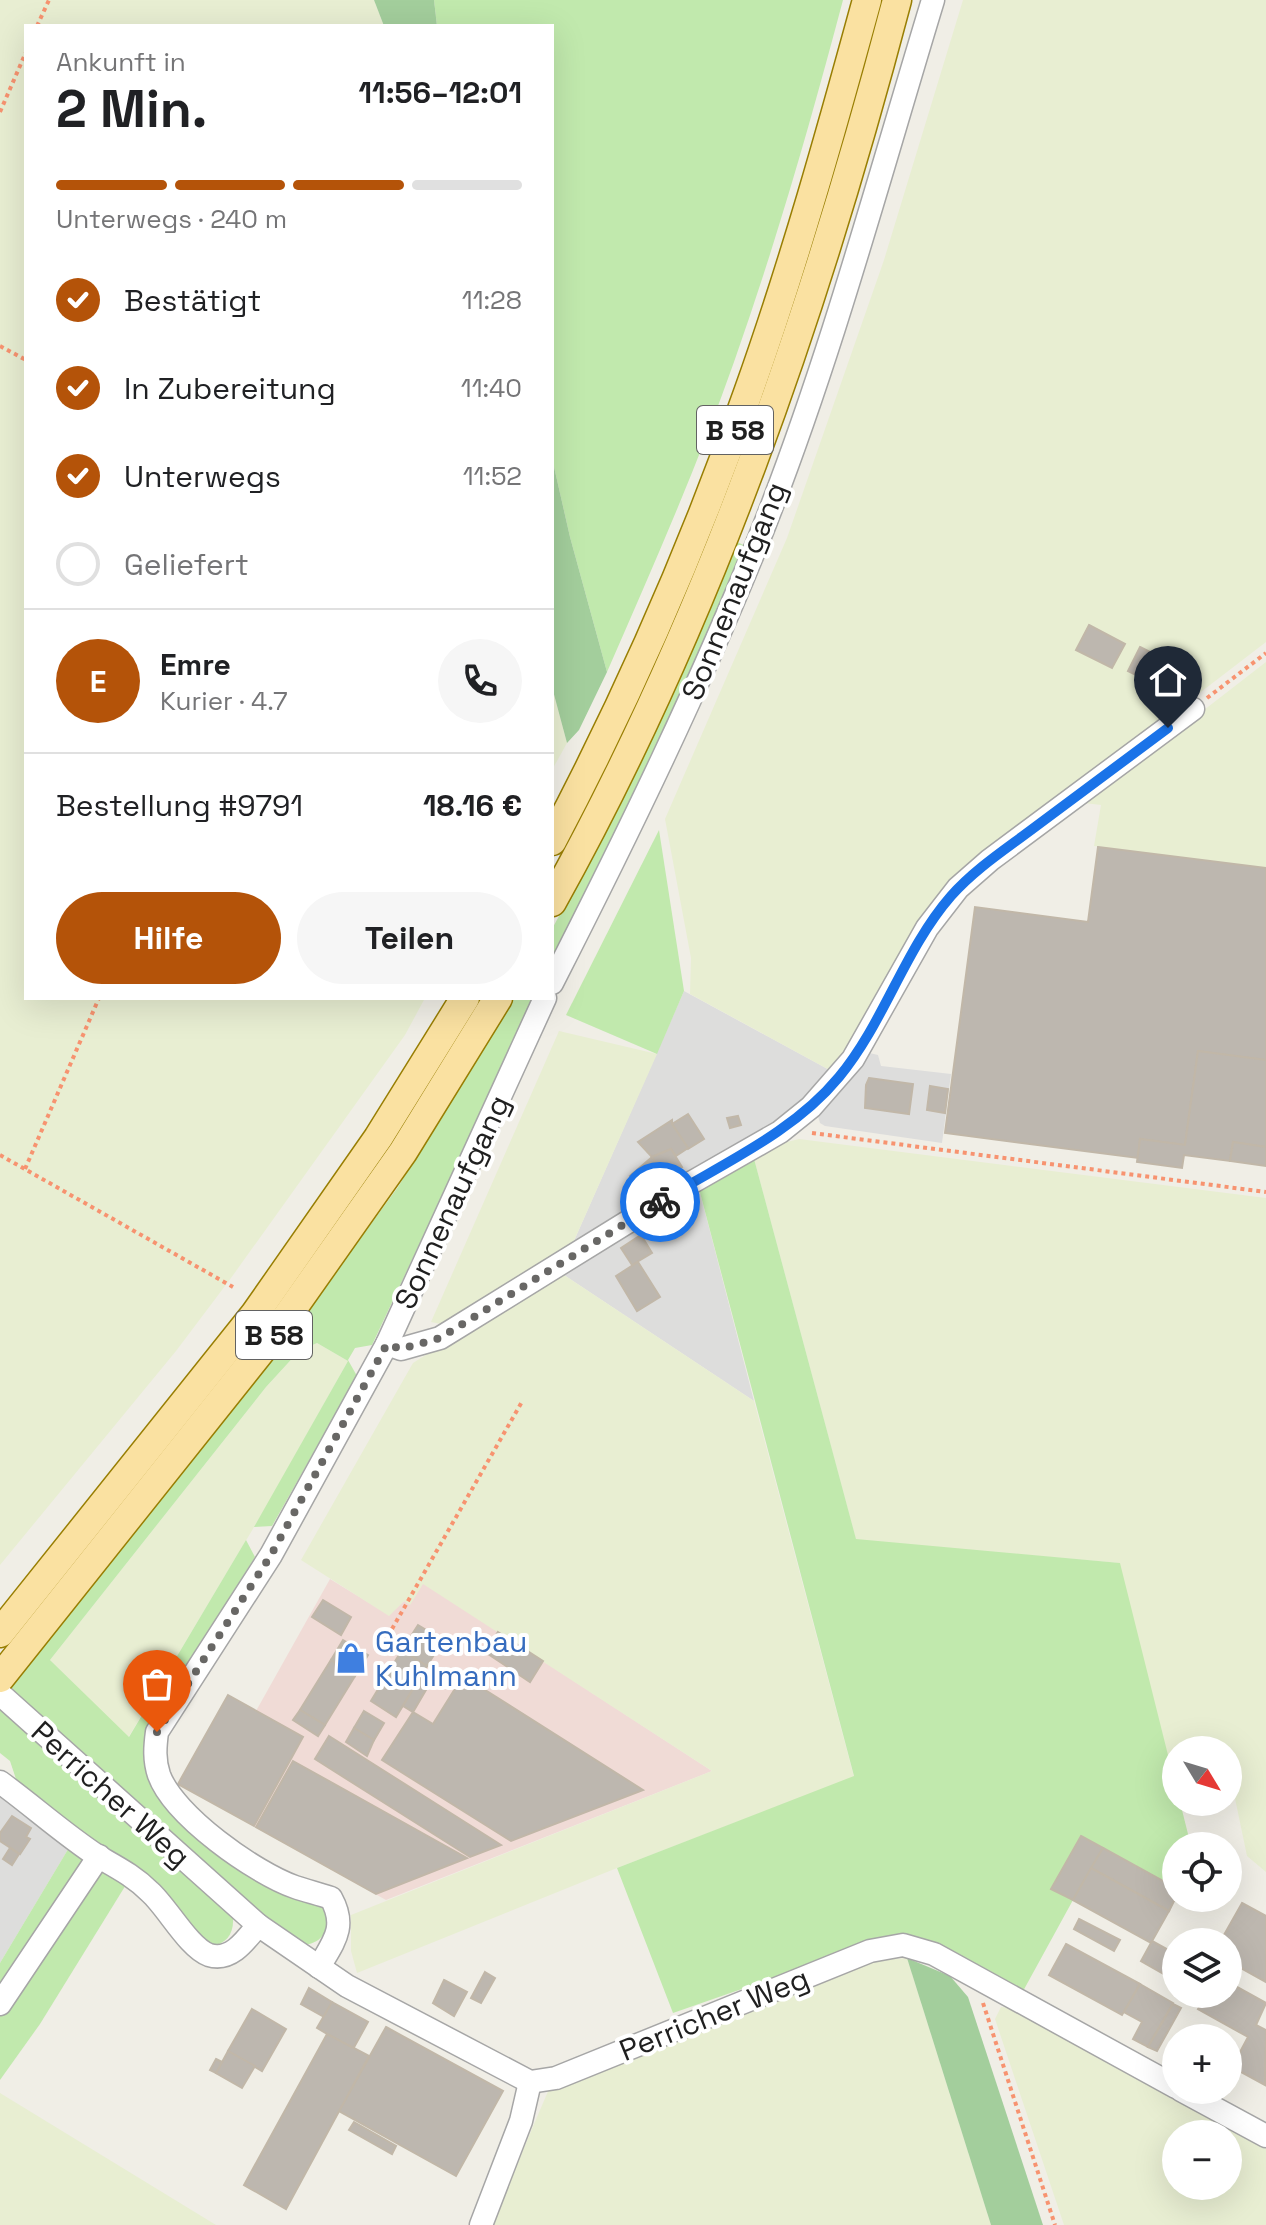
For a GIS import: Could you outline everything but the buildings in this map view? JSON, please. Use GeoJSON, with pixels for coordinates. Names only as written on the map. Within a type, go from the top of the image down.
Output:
{"type":"FeatureCollection","features":[{"type":"Feature","properties":{"kind":"main road","name":"B 58"},"geometry":{"type":"LineString","coordinates":[[554,837],[592,766],[650,639],[728,449],[803,228],[867,0]]}},
{"type":"Feature","properties":{"kind":"main road","name":"B 58"},"geometry":{"type":"LineString","coordinates":[[554,898],[652,704],[745,484],[801,326],[897,0]]}},
{"type":"Feature","properties":{"kind":"main road","name":"B 58"},"geometry":{"type":"LineString","coordinates":[[0,1633],[255,1314],[378,1138],[464,1000]]}},
{"type":"Feature","properties":{"kind":"main road","name":"B 58"},"geometry":{"type":"LineString","coordinates":[[0,1678],[276,1332],[403,1152],[497,1000]]}},
{"type":"Feature","properties":{"kind":"street","name":"Sonnenaufgang"},"geometry":{"type":"LineString","coordinates":[[554,979],[623,843],[701,676],[764,527],[820,371],[933,0]]}},
{"type":"Feature","properties":{"kind":"street"},"geometry":{"type":"LineString","coordinates":[[387,1344],[401,1349],[440,1338],[689,1184],[780,1132],[811,1107],[853,1059],[904,965],[958,888],[990,860],[1193,709]]}},
{"type":"Feature","properties":{"kind":"street","name":"Sonnenaufgang"},"geometry":{"type":"LineString","coordinates":[[319,1967],[338,1933],[339,1913],[331,1898],[295,1887],[231,1852],[198,1824],[172,1796],[160,1777],[154,1754],[157,1732],[271,1555],[387,1344],[544,1000]]}},
{"type":"Feature","properties":{"kind":"street","name":"Perricher Weg"},"geometry":{"type":"LineString","coordinates":[[0,1694],[258,1925],[347,1986],[530,2082],[556,2078],[870,1951],[903,1945],[934,1954],[1162,2080]]}},
{"type":"Feature","properties":{"kind":"street","name":"Perricher Weg"},"geometry":{"type":"LineString","coordinates":[[0,1782],[99,1856],[132,1875],[163,1904],[191,1944],[208,1955],[225,1956],[241,1945],[258,1925]]}},
{"type":"Feature","properties":{"kind":"street","name":"Perricher Weg"},"geometry":{"type":"LineString","coordinates":[[0,2004],[99,1856]]}},
{"type":"Feature","properties":{"kind":"street"},"geometry":{"type":"LineString","coordinates":[[481,2225],[521,2121],[530,2082]]}},
{"type":"Feature","properties":{"kind":"street","name":"Perricher Weg"},"geometry":{"type":"LineString","coordinates":[[1206,2104],[1266,2136]]}},
{"type":"Feature","properties":{"kind":"path"},"geometry":{"type":"LineString","coordinates":[[38,24],[49,0]]}},
{"type":"Feature","properties":{"kind":"path"},"geometry":{"type":"LineString","coordinates":[[0,112],[24,57]]}},
{"type":"Feature","properties":{"kind":"path"},"geometry":{"type":"LineString","coordinates":[[0,346],[24,359]]}},
{"type":"Feature","properties":{"kind":"path"},"geometry":{"type":"LineString","coordinates":[[1193,709],[1266,653]]}},
{"type":"Feature","properties":{"kind":"path"},"geometry":{"type":"LineString","coordinates":[[25,1169],[98,1000]]}},
{"type":"Feature","properties":{"kind":"path"},"geometry":{"type":"LineString","coordinates":[[780,1132],[824,1133],[1266,1192]]}},
{"type":"Feature","properties":{"kind":"path"},"geometry":{"type":"LineString","coordinates":[[0,1155],[233,1287]]}},
{"type":"Feature","properties":{"kind":"path"},"geometry":{"type":"LineString","coordinates":[[392,1629],[523,1400]]}},
{"type":"Feature","properties":{"kind":"path"},"geometry":{"type":"LineString","coordinates":[[974,1977],[1055,2225]]}},
{"type":"Feature","properties":{"kind":"shaded area"},"geometry":{"type":"Polygon","coordinates":[[[684,991],[835,1073],[775,1125],[570,1250],[684,991]]]}},
{"type":"Feature","properties":{"kind":"shaded area"},"geometry":{"type":"Polygon","coordinates":[[[865,1052],[878,1055],[881,1066],[951,1074],[942,1143],[820,1123],[817,1113],[865,1052]]]}},
{"type":"Feature","properties":{"kind":"shaded area"},"geometry":{"type":"Polygon","coordinates":[[[698,1185],[754,1401],[558,1271],[698,1185]]]}},
{"type":"Feature","properties":{"kind":"shaded area"},"geometry":{"type":"Polygon","coordinates":[[[330,1579],[389,1615],[404,1601],[410,1604],[423,1583],[712,1771],[386,1900],[178,1784],[256,1711],[330,1579]]]}},
{"type":"Feature","properties":{"kind":"shaded area"},"geometry":{"type":"Polygon","coordinates":[[[0,1795],[70,1846],[0,1963],[0,1795]]]}},
{"type":"Feature","properties":{"kind":"green space"},"geometry":{"type":"Polygon","coordinates":[[[0,0],[374,0],[383,24],[24,24],[24,1000],[424,1000],[405,1035],[231,1278],[176,1351],[0,1565],[0,0]]]}},
{"type":"Feature","properties":{"kind":"green space"},"geometry":{"type":"Polygon","coordinates":[[[374,0],[434,0],[437,24],[383,24],[374,0]]]}},
{"type":"Feature","properties":{"kind":"green space"},"geometry":{"type":"Polygon","coordinates":[[[434,0],[843,0],[792,182],[734,362],[689,479],[607,672],[554,467],[554,24],[437,24],[434,0]]]}},
{"type":"Feature","properties":{"kind":"green space"},"geometry":{"type":"Polygon","coordinates":[[[963,0],[1266,0],[1266,642],[956,880],[835,1073],[690,994],[691,958],[665,819],[787,538],[884,260],[963,0]]]}},
{"type":"Feature","properties":{"kind":"green space"},"geometry":{"type":"Polygon","coordinates":[[[554,467],[607,672],[579,730],[567,743],[554,694],[554,467]]]}},
{"type":"Feature","properties":{"kind":"green space"},"geometry":{"type":"Polygon","coordinates":[[[737,542],[746,546],[644,777],[554,959],[554,925],[601,838],[697,635],[737,542]]]}},
{"type":"Feature","properties":{"kind":"green space"},"geometry":{"type":"Polygon","coordinates":[[[1266,662],[1266,868],[1094,846],[1101,805],[1084,803],[1266,662]]]}},
{"type":"Feature","properties":{"kind":"green space"},"geometry":{"type":"Polygon","coordinates":[[[554,694],[567,743],[554,766],[554,694]]]}},
{"type":"Feature","properties":{"kind":"green space"},"geometry":{"type":"Polygon","coordinates":[[[659,830],[684,991],[657,1054],[566,1015],[659,830]]]}},
{"type":"Feature","properties":{"kind":"green space"},"geometry":{"type":"Polygon","coordinates":[[[513,1000],[534,1000],[372,1345],[355,1348],[348,1360],[357,1376],[272,1526],[254,1527],[348,1361],[317,1343],[299,1351],[266,1387],[50,1660],[129,1737],[246,1540],[255,1557],[149,1728],[144,1757],[146,1769],[218,1854],[249,1877],[277,1892],[321,1904],[328,1911],[323,1936],[300,1946],[266,1921],[9,1687],[273,1358],[398,1187],[513,1000]]]}},
{"type":"Feature","properties":{"kind":"green space"},"geometry":{"type":"Polygon","coordinates":[[[559,1031],[657,1054],[573,1243],[446,1325],[431,1322],[559,1031]]]}},
{"type":"Feature","properties":{"kind":"green space"},"geometry":{"type":"Polygon","coordinates":[[[799,1139],[1266,1198],[1266,1872],[1247,1856],[1239,1816],[1242,1816],[1242,1736],[1163,1736],[1119,1563],[856,1540],[753,1155],[771,1146],[799,1139]]]}},
{"type":"Feature","properties":{"kind":"green space"},"geometry":{"type":"Polygon","coordinates":[[[753,1155],[856,1539],[1120,1563],[1163,1736],[1162,1816],[1184,1816],[1188,1832],[1162,1832],[1162,1880],[1081,1836],[1052,1888],[1073,1900],[1022,1993],[868,1945],[673,2013],[617,1868],[854,1776],[698,1185],[753,1155]]]}},
{"type":"Feature","properties":{"kind":"green space"},"geometry":{"type":"Polygon","coordinates":[[[558,1271],[754,1401],[854,1777],[357,1973],[351,1951],[351,1915],[712,1771],[423,1584],[410,1605],[404,1601],[389,1616],[301,1560],[413,1363],[558,1271]]]}},
{"type":"Feature","properties":{"kind":"green space"},"geometry":{"type":"Polygon","coordinates":[[[317,1343],[348,1361],[269,1502],[128,1738],[50,1660],[266,1387],[299,1351],[317,1343]]]}},
{"type":"Feature","properties":{"kind":"green space"},"geometry":{"type":"Polygon","coordinates":[[[0,1708],[233,1918],[232,1929],[225,1940],[211,1946],[20,1791],[10,1761],[0,1753],[0,1708]]]}},
{"type":"Feature","properties":{"kind":"green space"},"geometry":{"type":"Polygon","coordinates":[[[70,1846],[86,1862],[0,1996],[0,1963],[70,1846]]]}},
{"type":"Feature","properties":{"kind":"green space"},"geometry":{"type":"Polygon","coordinates":[[[104,1859],[132,1875],[40,2024],[0,2080],[0,2015],[104,1859]]]}},
{"type":"Feature","properties":{"kind":"green space"},"geometry":{"type":"Polygon","coordinates":[[[907,1958],[991,2225],[491,2225],[549,2089],[869,1961],[907,1958]]]}},
{"type":"Feature","properties":{"kind":"green space"},"geometry":{"type":"Polygon","coordinates":[[[907,1958],[950,1976],[968,1997],[1043,2225],[991,2225],[907,1958]]]}},
{"type":"Feature","properties":{"kind":"green space"},"geometry":{"type":"Polygon","coordinates":[[[1001,2007],[1014,2008],[1162,2091],[1162,2104],[1186,2104],[1214,2120],[1162,2120],[1162,2200],[1242,2200],[1242,2136],[1266,2149],[1266,2225],[1064,2225],[995,2019],[1001,2007]]]}},
{"type":"Feature","properties":{"kind":"green space"},"geometry":{"type":"Polygon","coordinates":[[[0,2093],[216,2225],[0,2225],[0,2093]]]}},
{"type":"Feature","properties":{"kind":"way so far"},"geometry":{"type":"LineString","coordinates":[[157,1732],[271,1555],[387,1344],[401,1349],[440,1338],[660,1202]]}},
{"type":"Feature","properties":{"kind":"place","name":"Gartenbau Kuhlmann"},"geometry":{"type":"Point","coordinates":[351,1658]}},
{"type":"Feature","properties":{"kind":"route"},"geometry":{"type":"LineString","coordinates":[[660,1202],[780,1132],[811,1107],[853,1059],[904,965],[938,912],[958,888],[990,860],[1168,728]]}}]}
